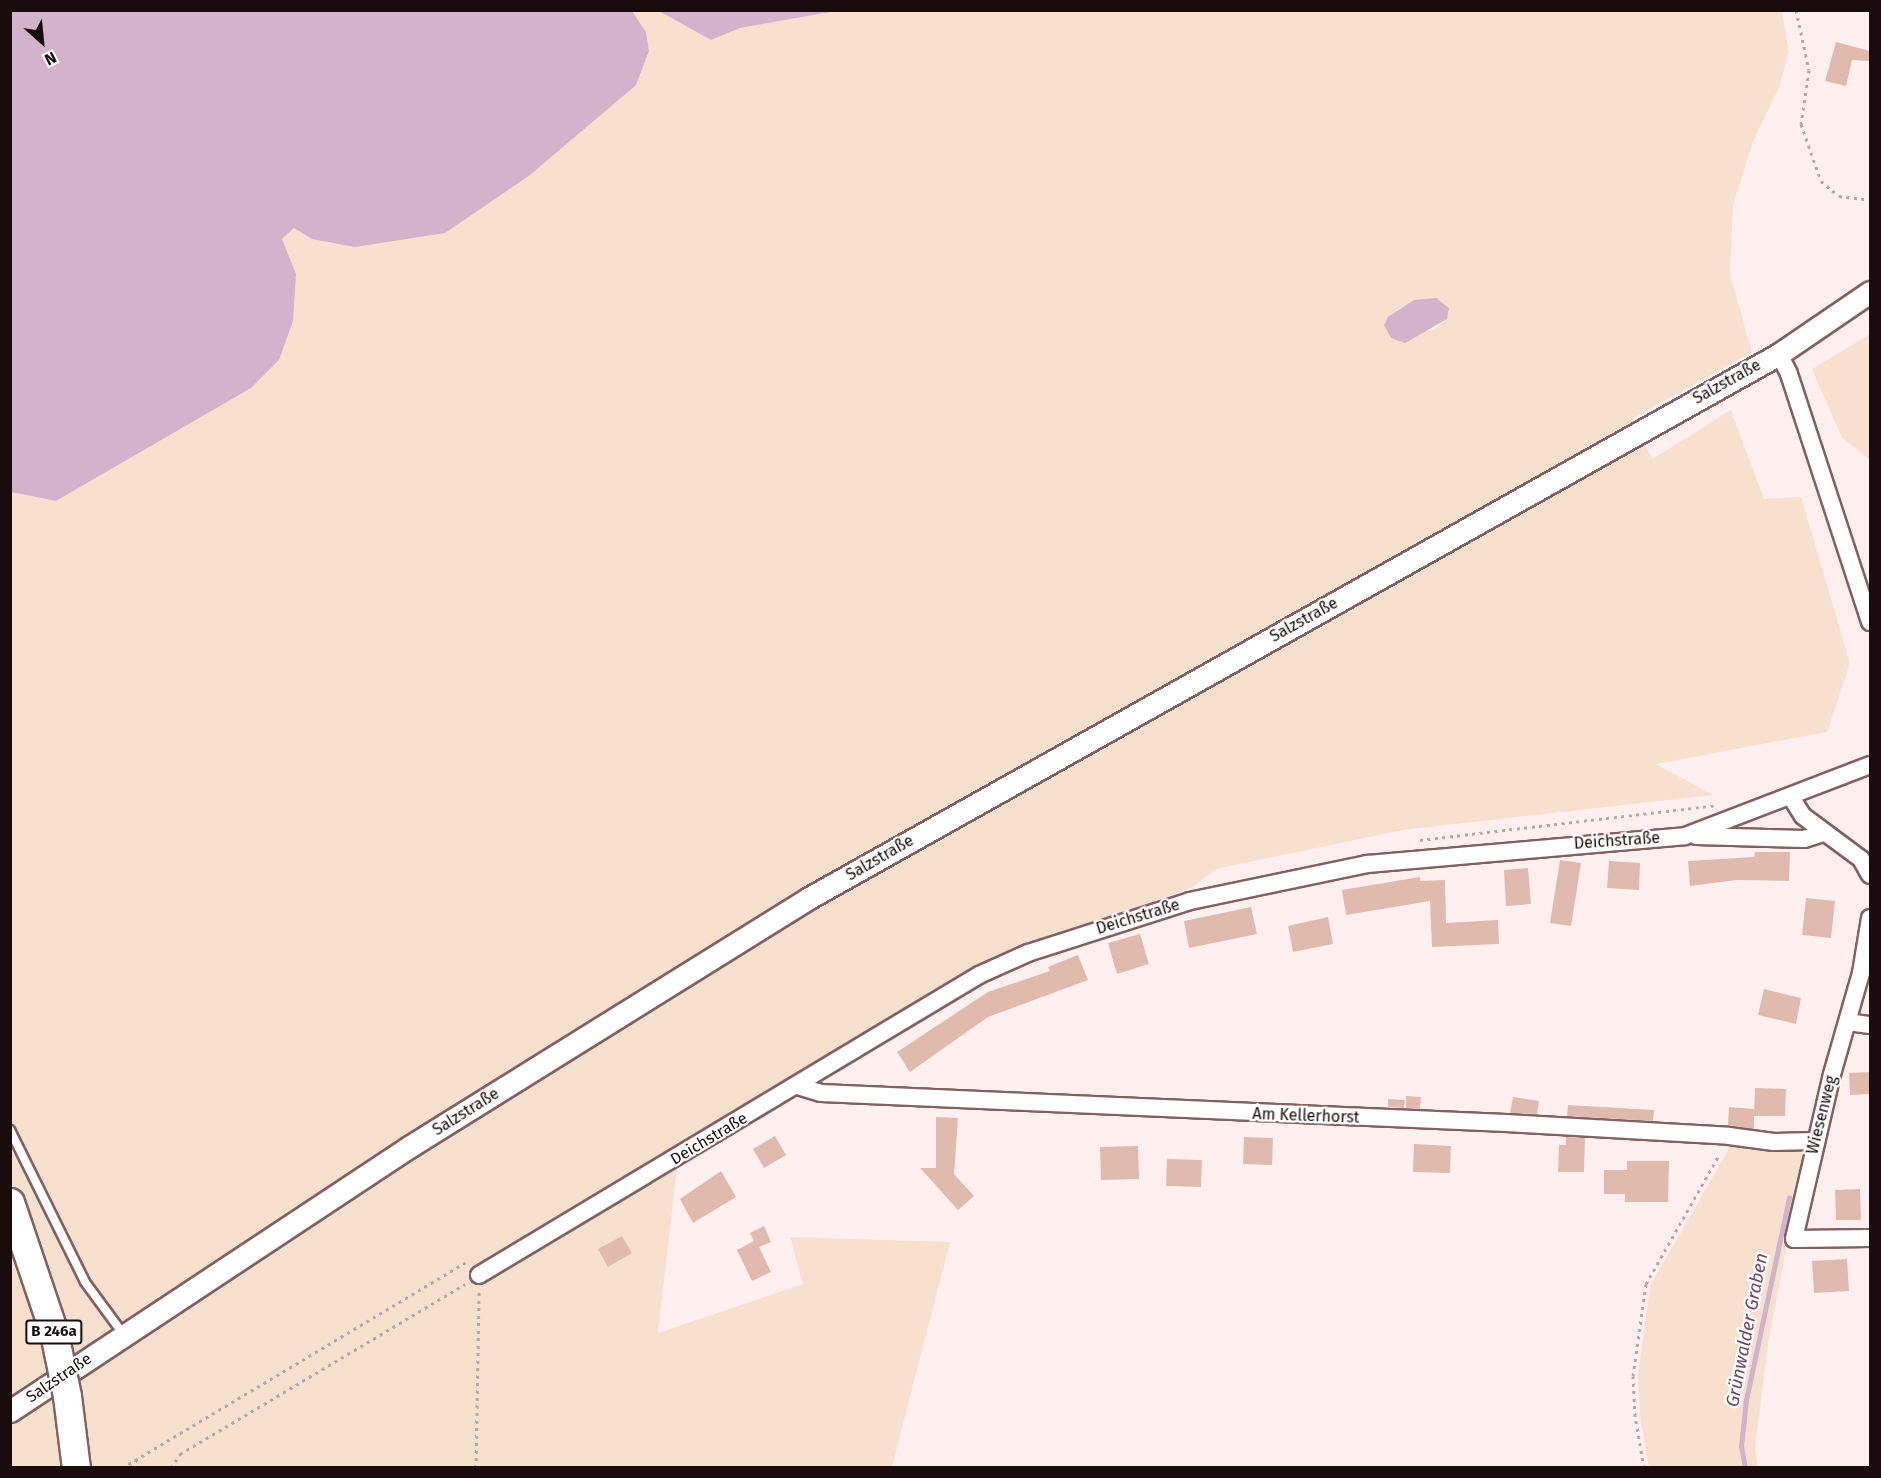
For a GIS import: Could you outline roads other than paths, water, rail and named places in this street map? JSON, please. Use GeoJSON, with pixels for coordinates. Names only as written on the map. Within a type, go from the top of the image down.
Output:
{"type":"FeatureCollection","features":[{"type":"Feature","properties":{"kind":"main road","name":"B 246a"},"geometry":{"type":"LineString","coordinates":[[10,1202],[54,1333],[67,1396],[75,1467]]}},
{"type":"Feature","properties":{"kind":"street","name":"Salzstraße"},"geometry":{"type":"LineString","coordinates":[[10,1411],[410,1147],[809,898],[1779,354],[1870,292]]}},
{"type":"Feature","properties":{"kind":"street","name":"Salzstraße"},"geometry":{"type":"LineString","coordinates":[[1779,354],[1789,374],[1870,622]]}},
{"type":"Feature","properties":{"kind":"street","name":"Deichstraße"},"geometry":{"type":"LineString","coordinates":[[479,1275],[798,1086],[979,975],[1028,953],[1190,901],[1367,864],[1685,836],[1870,765]]}},
{"type":"Feature","properties":{"kind":"street"},"geometry":{"type":"LineString","coordinates":[[1791,797],[1803,816],[1824,834],[1861,859],[1870,875]]}},
{"type":"Feature","properties":{"kind":"street"},"geometry":{"type":"LineString","coordinates":[[1685,836],[1804,839],[1824,834]]}},
{"type":"Feature","properties":{"kind":"street","name":"Wiesenweg"},"geometry":{"type":"LineString","coordinates":[[1870,918],[1848,1022],[1815,1141],[1794,1239],[1870,1238]]}},
{"type":"Feature","properties":{"kind":"street"},"geometry":{"type":"LineString","coordinates":[[1848,1022],[1870,1025]]}},
{"type":"Feature","properties":{"kind":"street","name":"Am Kellerhorst"},"geometry":{"type":"LineString","coordinates":[[798,1086],[820,1093],[1730,1136],[1774,1142],[1815,1141]]}},
{"type":"Feature","properties":{"kind":"lane"},"geometry":{"type":"LineString","coordinates":[[10,1130],[85,1282],[124,1335]]}},
{"type":"Feature","properties":{"kind":"waterway","name":"Grünwalder Graben"},"geometry":{"type":"LineString","coordinates":[[1745,1468],[1741,1446],[1746,1400],[1789,1198]]}}]}
